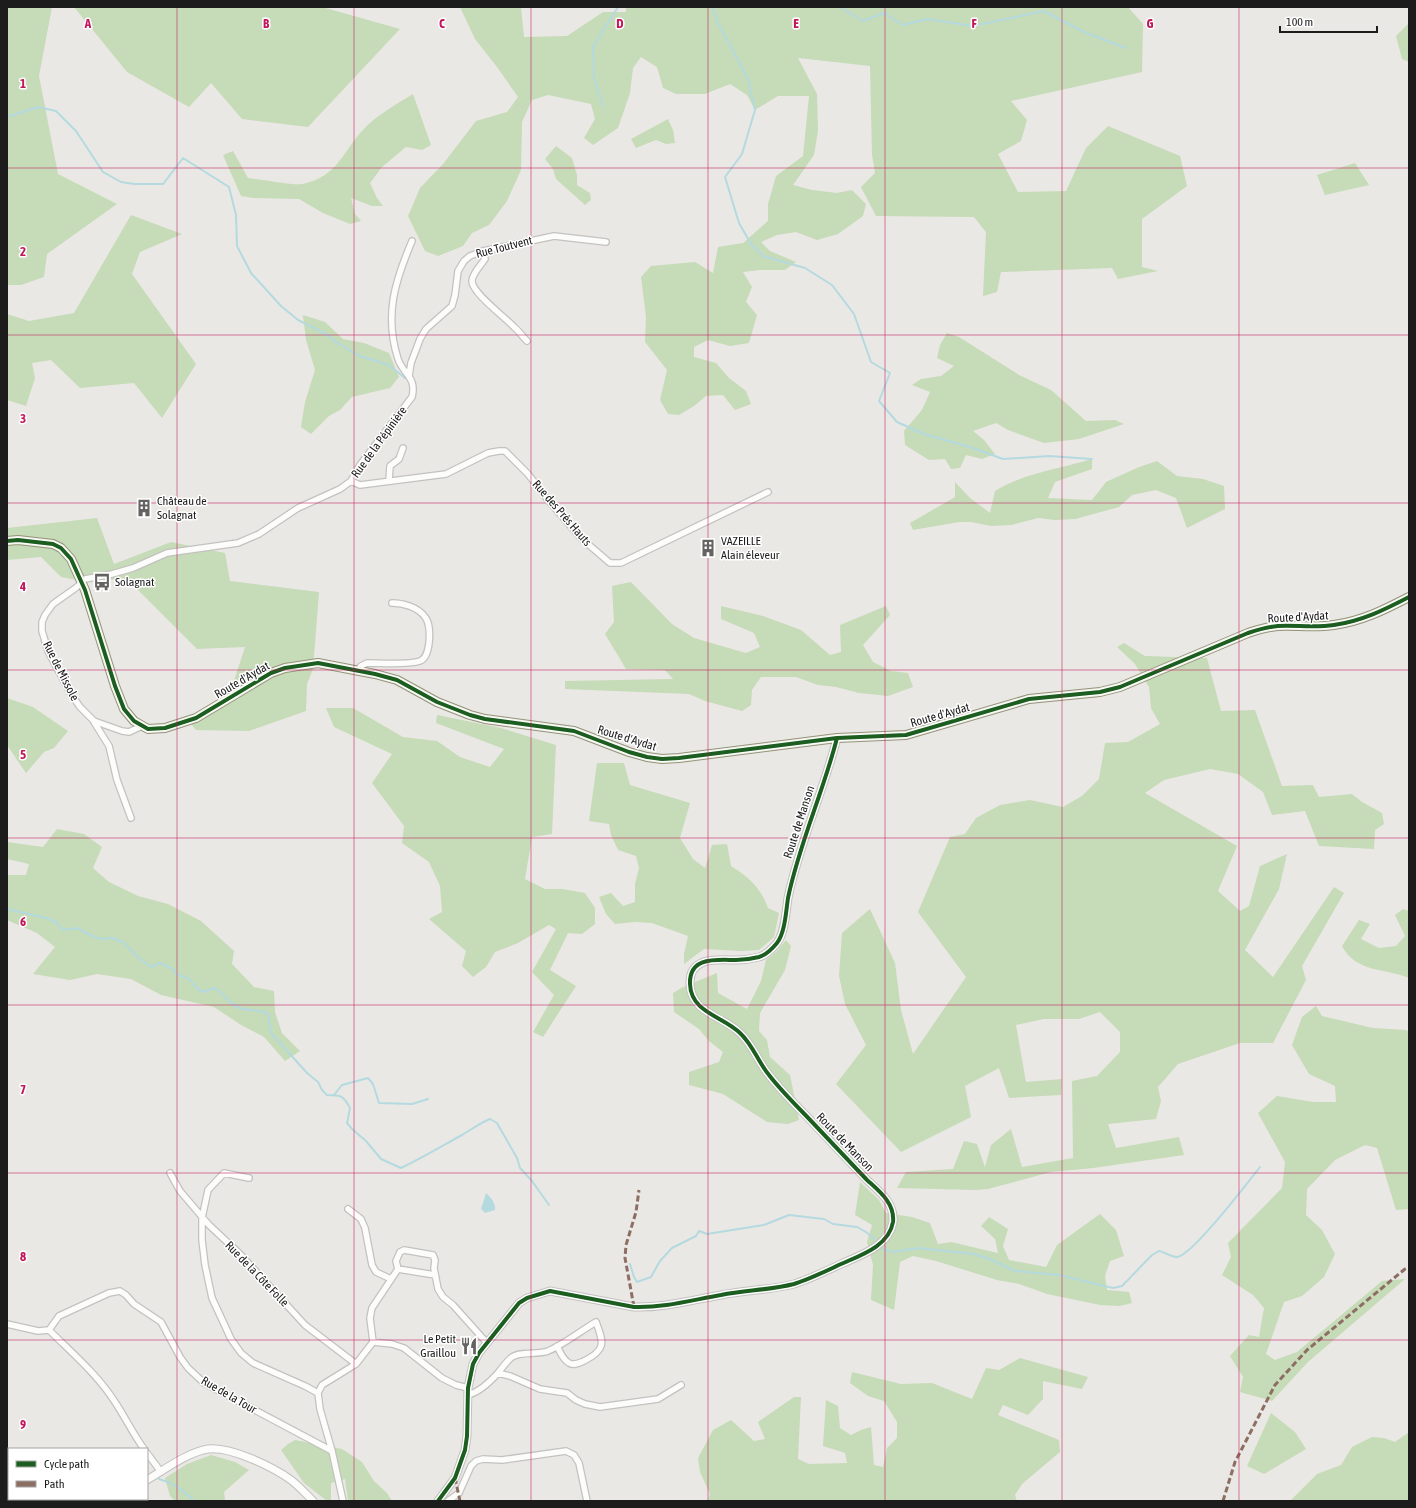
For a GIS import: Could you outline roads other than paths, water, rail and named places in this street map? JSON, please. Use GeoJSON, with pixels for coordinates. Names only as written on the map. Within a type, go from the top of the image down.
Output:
{"type":"FeatureCollection","features":[{"type":"Feature","properties":{"kind":"main road"},"geometry":{"type":"LineString","coordinates":[[7,541],[41,542],[53,544],[61,548],[71,559],[82,581],[121,704],[130,718],[142,726]]}},
{"type":"Feature","properties":{"kind":"main road","name":"Route d'Aydat"},"geometry":{"type":"LineString","coordinates":[[142,726],[148,728],[165,728],[196,718],[271,673],[302,664],[318,663],[358,670],[397,680],[437,702],[470,715],[485,719],[574,731],[629,752],[647,757],[679,758],[836,738],[906,735],[1029,699],[1100,692],[1120,687],[1263,628],[1276,626],[1332,625],[1368,617],[1409,597]]}},
{"type":"Feature","properties":{"kind":"street","name":"Rue Toutvent"},"geometry":{"type":"LineString","coordinates":[[409,376],[413,356],[420,339],[426,329],[452,306],[458,271],[464,261],[470,256],[483,251],[554,236],[606,242]]}},
{"type":"Feature","properties":{"kind":"street","name":"Rue de la Pépinière"},"geometry":{"type":"LineString","coordinates":[[82,581],[84,579],[112,574],[133,568],[167,553],[238,542],[259,534],[298,508],[340,489],[351,482],[360,465],[412,398],[412,380],[398,360],[393,334],[391,303],[399,270],[412,241]]}},
{"type":"Feature","properties":{"kind":"street"},"geometry":{"type":"LineString","coordinates":[[483,251],[484,259],[472,280],[474,286],[486,302],[515,327],[526,341]]}},
{"type":"Feature","properties":{"kind":"street"},"geometry":{"type":"LineString","coordinates":[[389,481],[390,466],[399,459],[403,448]]}},
{"type":"Feature","properties":{"kind":"street","name":"Rue des Prés Hauts"},"geometry":{"type":"LineString","coordinates":[[351,482],[360,484],[446,474],[488,454],[505,451],[528,474],[548,500],[582,539],[610,563],[621,563],[768,492]]}},
{"type":"Feature","properties":{"kind":"street","name":"Rue de Missole"},"geometry":{"type":"LineString","coordinates":[[82,581],[77,587],[53,604],[45,615],[42,622],[42,631],[48,651],[71,694],[80,707],[94,721],[126,732],[136,730],[142,726]]}},
{"type":"Feature","properties":{"kind":"street"},"geometry":{"type":"LineString","coordinates":[[358,670],[361,666],[367,663],[412,663],[420,661],[426,656],[428,650],[429,625],[425,617],[418,611],[401,603],[392,604]]}},
{"type":"Feature","properties":{"kind":"street"},"geometry":{"type":"LineString","coordinates":[[94,721],[109,746],[117,780],[131,818]]}},
{"type":"Feature","properties":{"kind":"street","name":"Route de Manson"},"geometry":{"type":"LineString","coordinates":[[468,1391],[473,1364],[487,1343],[519,1303],[527,1298],[550,1291],[645,1307],[669,1305],[734,1292],[782,1286],[806,1279],[865,1253],[881,1242],[890,1231],[893,1222],[893,1213],[884,1196],[776,1083],[760,1062],[747,1039],[738,1030],[726,1022],[700,1008],[693,1000],[690,990],[690,980],[694,970],[701,963],[714,959],[735,960],[761,956],[769,952],[782,935],[792,878],[836,738]]}},
{"type":"Feature","properties":{"kind":"street","name":"Rue de la Côte Folle"},"geometry":{"type":"LineString","coordinates":[[170,1172],[180,1191],[202,1218],[240,1254],[305,1325],[356,1364]]}},
{"type":"Feature","properties":{"kind":"street"},"geometry":{"type":"LineString","coordinates":[[249,1178],[224,1173],[208,1190],[202,1218],[202,1246],[212,1298],[231,1338],[241,1354],[253,1363],[318,1393]]}},
{"type":"Feature","properties":{"kind":"street"},"geometry":{"type":"LineString","coordinates":[[348,1209],[361,1219],[365,1228],[372,1265],[376,1272],[391,1279]]}},
{"type":"Feature","properties":{"kind":"street"},"geometry":{"type":"LineString","coordinates":[[343,1501],[332,1451],[320,1409],[318,1393],[322,1385],[356,1364],[373,1342],[370,1318],[372,1308],[398,1269],[396,1261],[400,1252],[404,1250],[433,1255],[435,1260],[434,1268],[438,1289],[443,1297],[453,1304],[487,1343]]}},
{"type":"Feature","properties":{"kind":"street"},"geometry":{"type":"LineString","coordinates":[[398,1269],[435,1275]]}},
{"type":"Feature","properties":{"kind":"street","name":"Rue de la Tour"},"geometry":{"type":"LineString","coordinates":[[49,1330],[59,1316],[109,1294],[120,1292],[126,1295],[134,1304],[162,1322],[180,1357],[188,1368],[204,1383],[332,1451]]}},
{"type":"Feature","properties":{"kind":"street"},"geometry":{"type":"LineString","coordinates":[[373,1342],[392,1344],[404,1348],[442,1378],[475,1393],[498,1373],[513,1356],[540,1354],[550,1350],[596,1322],[601,1337],[600,1350],[596,1355],[576,1365],[571,1365],[565,1361],[557,1346]]}},
{"type":"Feature","properties":{"kind":"street"},"geometry":{"type":"LineString","coordinates":[[7,1324],[38,1331],[49,1330],[86,1364],[102,1384],[115,1402],[134,1436],[143,1448]]}},
{"type":"Feature","properties":{"kind":"street"},"geometry":{"type":"LineString","coordinates":[[498,1373],[510,1376],[540,1389],[567,1393],[576,1400],[585,1404],[600,1407],[658,1399],[681,1385]]}},
{"type":"Feature","properties":{"kind":"street"},"geometry":{"type":"LineString","coordinates":[[438,1501],[455,1478],[465,1450],[467,1436],[468,1391]]}},
{"type":"Feature","properties":{"kind":"street"},"geometry":{"type":"LineString","coordinates":[[148,1479],[198,1452],[208,1449],[222,1450],[254,1460],[290,1479],[313,1501]]}},
{"type":"Feature","properties":{"kind":"street"},"geometry":{"type":"LineString","coordinates":[[448,1501],[458,1493],[470,1466],[476,1461],[483,1459],[502,1460],[566,1451],[574,1455],[578,1463],[587,1501]]}},
{"type":"Feature","properties":{"kind":"street"},"geometry":{"type":"LineString","coordinates":[[148,1454],[161,1472]]}},
{"type":"Feature","properties":{"kind":"water"},"geometry":{"type":"Polygon","coordinates":[[[486,1193],[493,1201],[495,1210],[485,1213],[481,1209],[486,1193]]]}},
{"type":"Feature","properties":{"kind":"waterway"},"geometry":{"type":"LineString","coordinates":[[603,106],[594,78],[593,48],[618,7]]}},
{"type":"Feature","properties":{"kind":"waterway"},"geometry":{"type":"LineString","coordinates":[[713,7],[718,23],[748,79],[755,110],[742,154],[725,177],[739,223],[751,244],[763,256],[805,268],[832,285],[854,314],[871,362],[890,373],[879,401],[897,422],[924,434],[970,447],[1003,459],[1049,456],[1092,459]]}},
{"type":"Feature","properties":{"kind":"waterway"},"geometry":{"type":"LineString","coordinates":[[840,7],[863,21],[884,13],[903,25],[927,19],[973,26],[1044,11],[1084,32],[1126,48]]}},
{"type":"Feature","properties":{"kind":"waterway"},"geometry":{"type":"LineString","coordinates":[[7,117],[38,107],[56,111],[76,131],[103,172],[121,182],[134,184],[163,184],[183,158],[229,187],[236,215],[237,246],[251,273],[281,306],[298,320],[328,335],[337,343],[360,356],[389,365],[405,378]]}},
{"type":"Feature","properties":{"kind":"waterway"},"geometry":{"type":"LineString","coordinates":[[7,909],[46,918],[56,922],[63,930],[77,928],[101,939],[113,938],[123,942],[139,958],[151,967],[160,963],[173,969],[177,975],[183,976],[190,980],[199,990],[203,992],[215,988],[236,1007],[261,1011],[268,1014],[271,1033],[307,1073],[318,1082],[322,1090],[327,1095],[336,1095],[345,1100],[350,1108],[347,1123],[352,1129],[366,1141],[381,1159],[401,1168],[490,1119],[497,1123],[517,1158],[520,1168],[532,1181],[549,1205]]}},
{"type":"Feature","properties":{"kind":"waterway"},"geometry":{"type":"LineString","coordinates":[[334,1095],[342,1085],[368,1078],[373,1084],[379,1103],[412,1104],[428,1099]]}},
{"type":"Feature","properties":{"kind":"waterway"},"geometry":{"type":"LineString","coordinates":[[883,1249],[892,1252],[918,1248],[974,1254],[992,1260],[1015,1271],[1059,1275],[1113,1288],[1122,1286],[1152,1255],[1159,1251],[1177,1257],[1195,1244],[1220,1217],[1260,1167]]}},
{"type":"Feature","properties":{"kind":"waterway"},"geometry":{"type":"LineString","coordinates":[[630,1264],[637,1282],[651,1277],[660,1261],[672,1248],[696,1236],[699,1231],[707,1234],[764,1225],[789,1215],[824,1219],[833,1224],[857,1227],[874,1239]]}},
{"type":"Feature","properties":{"kind":"waterway"},"geometry":{"type":"LineString","coordinates":[[159,1479],[178,1487],[194,1501]]}},
{"type":"Feature","properties":{"kind":"place","name":"Château de Solagnat"},"geometry":{"type":"Point","coordinates":[144,508]}},
{"type":"Feature","properties":{"kind":"place","name":"VAZEILLE Alain éleveur"},"geometry":{"type":"Point","coordinates":[708,548]}},
{"type":"Feature","properties":{"kind":"place","name":"Solagnat"},"geometry":{"type":"Point","coordinates":[102,582]}},
{"type":"Feature","properties":{"kind":"place","name":"Le Petit Graillou"},"geometry":{"type":"Point","coordinates":[469,1346]}}]}
